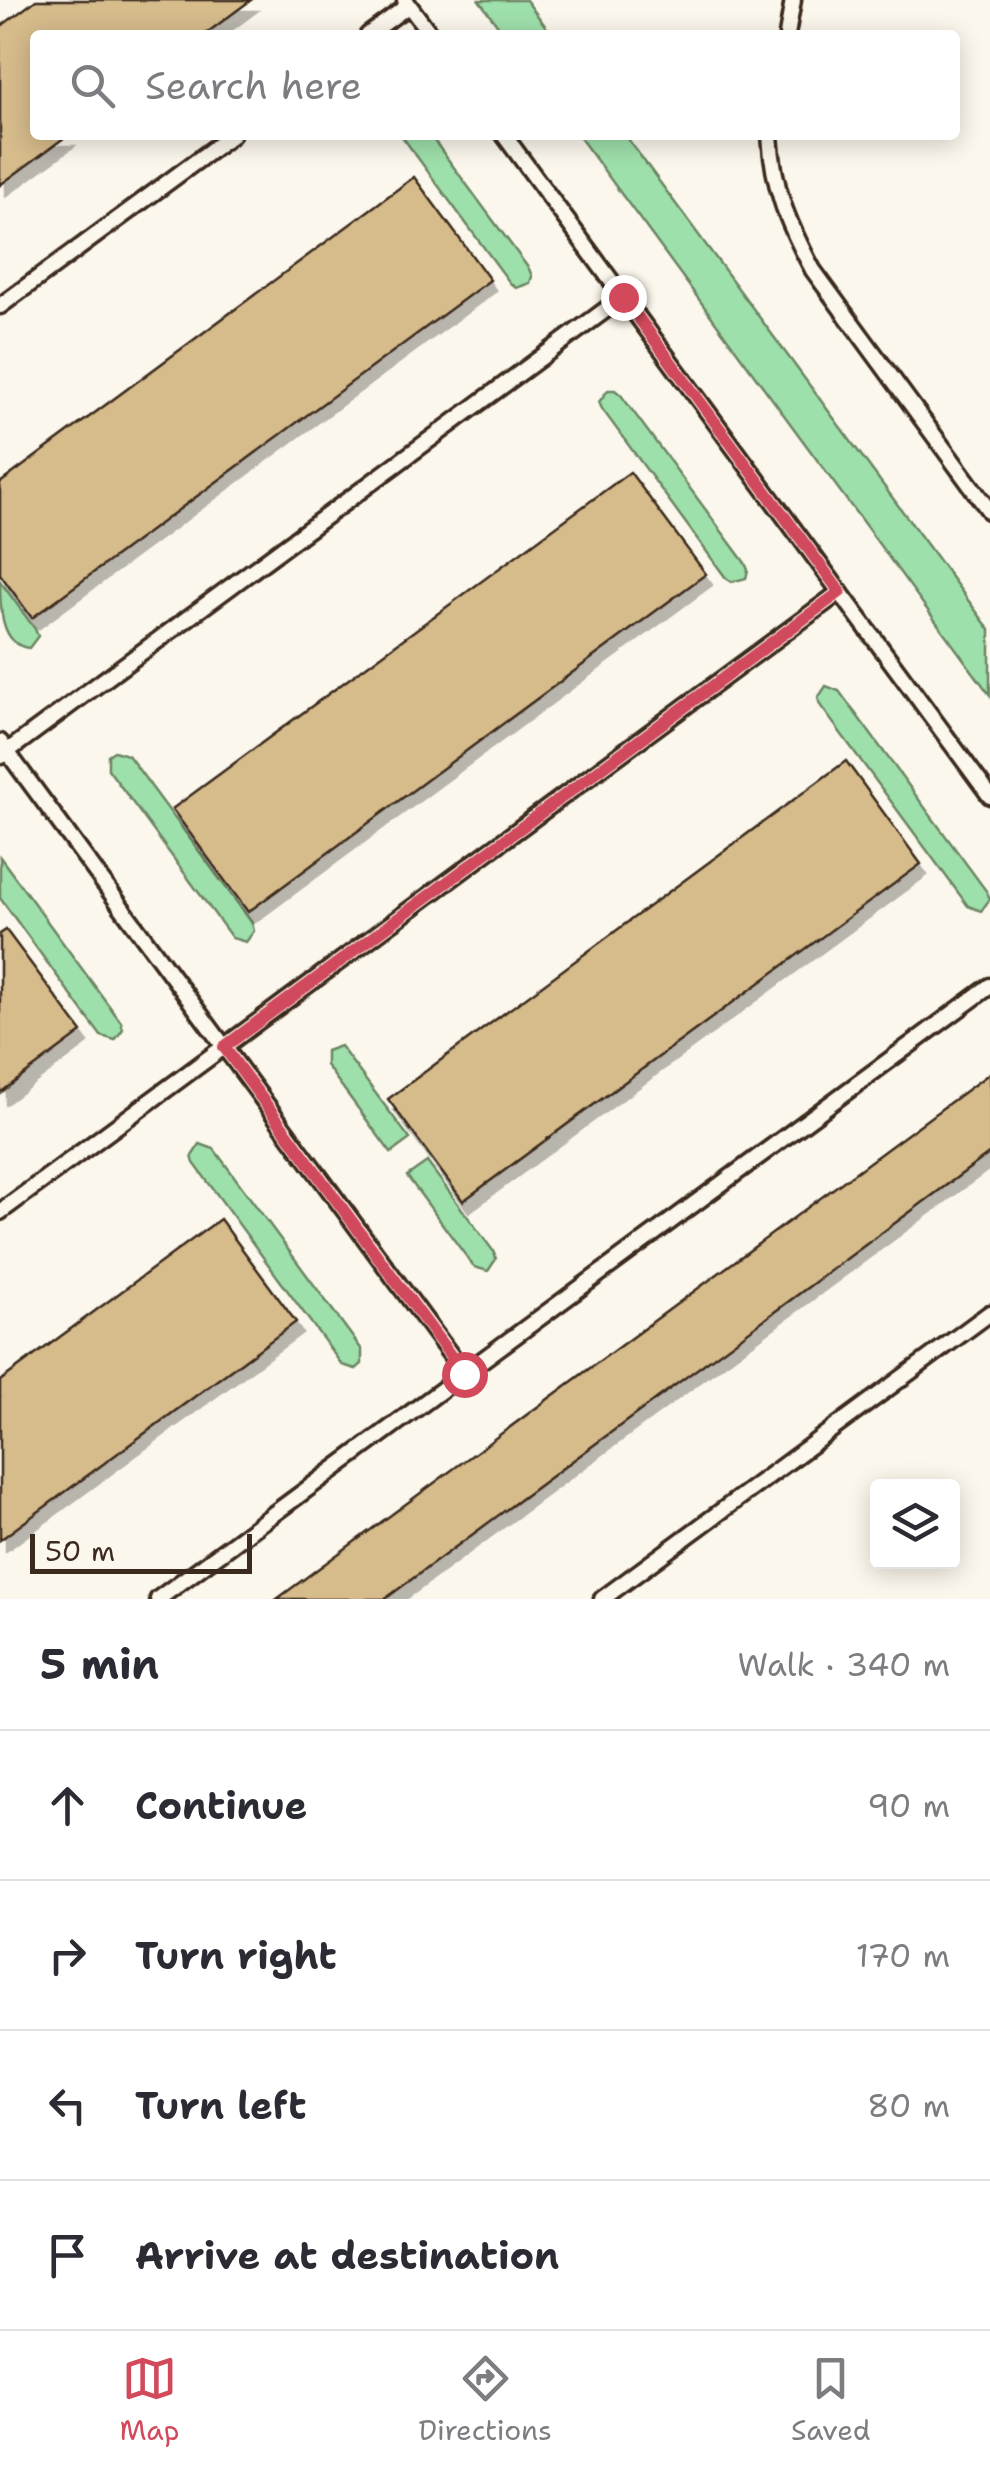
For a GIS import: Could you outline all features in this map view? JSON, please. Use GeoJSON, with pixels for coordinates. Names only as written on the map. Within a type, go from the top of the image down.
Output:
{"type":"FeatureCollection","features":[{"type":"Feature","properties":{"kind":"lane"},"geometry":{"type":"LineString","coordinates":[[788,30],[793,0]]}},
{"type":"Feature","properties":{"kind":"lane"},"geometry":{"type":"LineString","coordinates":[[374,30],[407,2],[427,30]]}},
{"type":"Feature","properties":{"kind":"lane"},"geometry":{"type":"LineString","coordinates":[[0,306],[225,140]]}},
{"type":"Feature","properties":{"kind":"lane"},"geometry":{"type":"LineString","coordinates":[[508,140],[990,796]]}},
{"type":"Feature","properties":{"kind":"lane"},"geometry":{"type":"LineString","coordinates":[[770,140],[772,174],[795,236],[813,270],[990,512]]}},
{"type":"Feature","properties":{"kind":"lane"},"geometry":{"type":"LineString","coordinates":[[464,1374],[2,750],[623,297]]}},
{"type":"Feature","properties":{"kind":"lane"},"geometry":{"type":"LineString","coordinates":[[0,1212],[840,592]]}},
{"type":"Feature","properties":{"kind":"lane"},"geometry":{"type":"LineString","coordinates":[[158,1599],[990,986]]}},
{"type":"Feature","properties":{"kind":"lane"},"geometry":{"type":"LineString","coordinates":[[602,1599],[990,1313]]}},
{"type":"Feature","properties":{"kind":"green space"},"geometry":{"type":"Polygon","coordinates":[[[479,0],[526,0],[548,30],[501,30],[479,0]]]}},
{"type":"Feature","properties":{"kind":"green space"},"geometry":{"type":"Polygon","coordinates":[[[405,140],[434,140],[529,269],[530,283],[516,288],[405,140]]]}},
{"type":"Feature","properties":{"kind":"green space"},"geometry":{"type":"Polygon","coordinates":[[[582,140],[629,140],[990,630],[990,695],[582,140]]]}},
{"type":"Feature","properties":{"kind":"green space"},"geometry":{"type":"Polygon","coordinates":[[[608,390],[621,395],[745,563],[746,578],[732,582],[726,578],[602,409],[599,402],[608,390]]]}},
{"type":"Feature","properties":{"kind":"green space"},"geometry":{"type":"Polygon","coordinates":[[[0,581],[35,629],[38,636],[29,648],[12,640],[7,632],[0,581]]]}},
{"type":"Feature","properties":{"kind":"green space"},"geometry":{"type":"Polygon","coordinates":[[[826,686],[839,691],[987,892],[990,899],[981,911],[968,906],[820,705],[818,698],[826,686]]]}},
{"type":"Feature","properties":{"kind":"green space"},"geometry":{"type":"Polygon","coordinates":[[[114,751],[128,755],[252,923],[254,931],[246,942],[232,938],[108,769],[108,755],[114,751]]]}},
{"type":"Feature","properties":{"kind":"green space"},"geometry":{"type":"Polygon","coordinates":[[[0,857],[121,1022],[123,1029],[115,1040],[101,1036],[0,898],[0,857]]]}},
{"type":"Feature","properties":{"kind":"green space"},"geometry":{"type":"Polygon","coordinates":[[[340,1046],[410,1139],[391,1153],[326,1065],[326,1051],[340,1046]]]}},
{"type":"Feature","properties":{"kind":"green space"},"geometry":{"type":"Polygon","coordinates":[[[200,1144],[214,1149],[362,1350],[362,1364],[356,1369],[342,1365],[194,1163],[192,1156],[200,1144]]]}},
{"type":"Feature","properties":{"kind":"green space"},"geometry":{"type":"Polygon","coordinates":[[[427,1162],[494,1252],[496,1259],[488,1271],[474,1267],[407,1176],[427,1162]]]}},
{"type":"Feature","properties":{"kind":"building"},"geometry":{"type":"Polygon","coordinates":[[[36,0],[251,0],[211,30],[30,30],[30,140],[61,140],[0,185],[0,27],[36,0]]]}},
{"type":"Feature","properties":{"kind":"building"},"geometry":{"type":"Polygon","coordinates":[[[414,177],[490,280],[32,618],[0,574],[0,483],[414,177]]]}},
{"type":"Feature","properties":{"kind":"building"},"geometry":{"type":"Polygon","coordinates":[[[630,472],[706,574],[248,912],[172,809],[630,472]]]}},
{"type":"Feature","properties":{"kind":"building"},"geometry":{"type":"Polygon","coordinates":[[[846,761],[921,864],[463,1201],[388,1099],[846,761]]]}},
{"type":"Feature","properties":{"kind":"building"},"geometry":{"type":"Polygon","coordinates":[[[6,930],[82,1032],[0,1093],[0,934],[6,930]]]}},
{"type":"Feature","properties":{"kind":"building"},"geometry":{"type":"Polygon","coordinates":[[[990,1073],[990,1153],[385,1599],[277,1599],[990,1073]]]}},
{"type":"Feature","properties":{"kind":"building"},"geometry":{"type":"Polygon","coordinates":[[[220,1219],[296,1322],[0,1540],[0,1381],[220,1219]]]}},
{"type":"Feature","properties":{"kind":"route"},"geometry":{"type":"LineString","coordinates":[[464,1374],[224,1047],[840,592],[623,297]]}}]}
